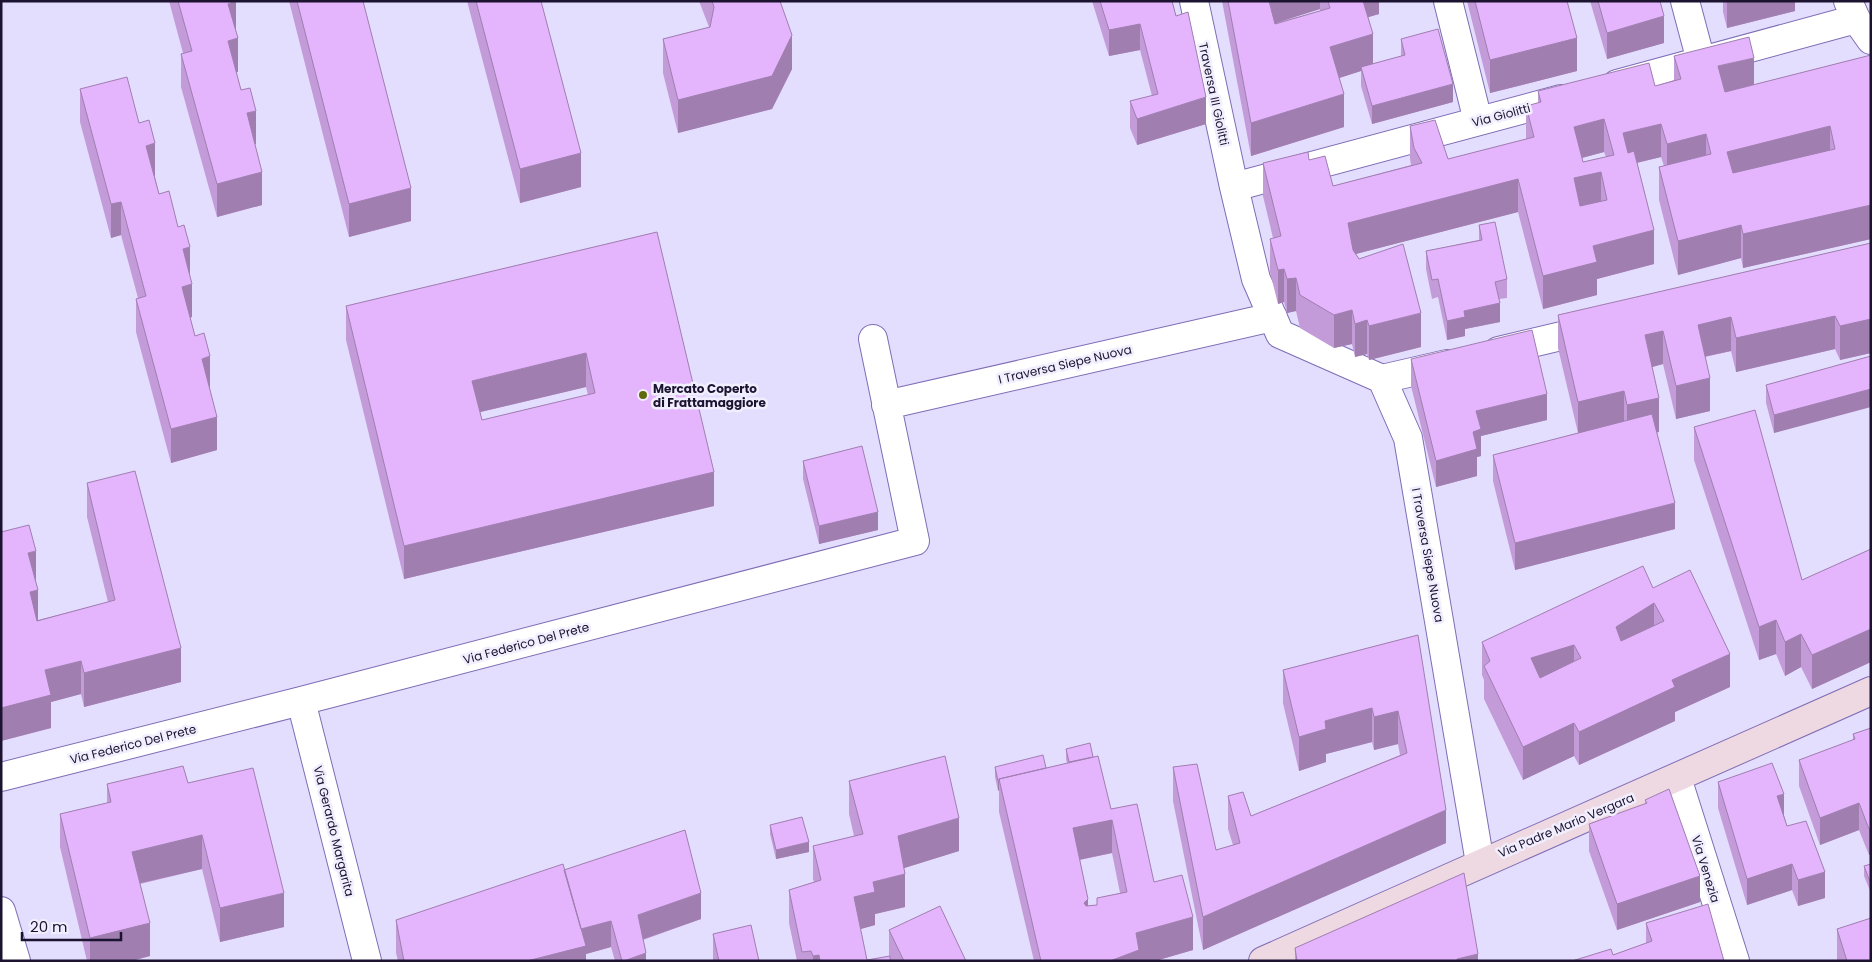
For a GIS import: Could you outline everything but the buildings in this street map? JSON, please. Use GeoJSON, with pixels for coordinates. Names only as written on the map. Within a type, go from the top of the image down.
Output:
{"type":"FeatureCollection","features":[{"type":"Feature","properties":{"kind":"street","name":"Traversa III Giolitti"},"geometry":{"type":"LineString","coordinates":[[1194,1],[1234,187]]}},
{"type":"Feature","properties":{"kind":"street"},"geometry":{"type":"LineString","coordinates":[[1448,1],[1478,121]]}},
{"type":"Feature","properties":{"kind":"street"},"geometry":{"type":"LineString","coordinates":[[1685,1],[1700,61]]}},
{"type":"Feature","properties":{"kind":"street","name":"Via Giolitti"},"geometry":{"type":"LineString","coordinates":[[1234,187],[1858,20]]}},
{"type":"Feature","properties":{"kind":"street"},"geometry":{"type":"LineString","coordinates":[[1234,187],[1256,279],[1280,334],[1382,379],[1622,321]]}},
{"type":"Feature","properties":{"kind":"street","name":"I Traversa Siepe Nuova"},"geometry":{"type":"LineString","coordinates":[[886,405],[1273,317]]}},
{"type":"Feature","properties":{"kind":"street"},"geometry":{"type":"LineString","coordinates":[[872,339],[886,405]]}},
{"type":"Feature","properties":{"kind":"street","name":"I Traversa Siepe Nuova"},"geometry":{"type":"LineString","coordinates":[[1382,379],[1408,438],[1480,863]]}},
{"type":"Feature","properties":{"kind":"street","name":"Via Federico Del Prete"},"geometry":{"type":"LineString","coordinates":[[1,777],[915,541],[886,405]]}},
{"type":"Feature","properties":{"kind":"street","name":"Via Padre Mario Vergara"},"geometry":{"type":"LineString","coordinates":[[1262,961],[1871,691]]}},
{"type":"Feature","properties":{"kind":"street","name":"Via Gerardo Margarita"},"geometry":{"type":"LineString","coordinates":[[301,701],[367,961]]}},
{"type":"Feature","properties":{"kind":"street","name":"Via Venezia"},"geometry":{"type":"LineString","coordinates":[[1678,778],[1734,961]]}},
{"type":"Feature","properties":{"kind":"street"},"geometry":{"type":"LineString","coordinates":[[1,911],[16,961]]}},
{"type":"Feature","properties":{"kind":"place","name":"Mercato Coperto di Frattamaggiore"},"geometry":{"type":"Point","coordinates":[643,395]}}]}
